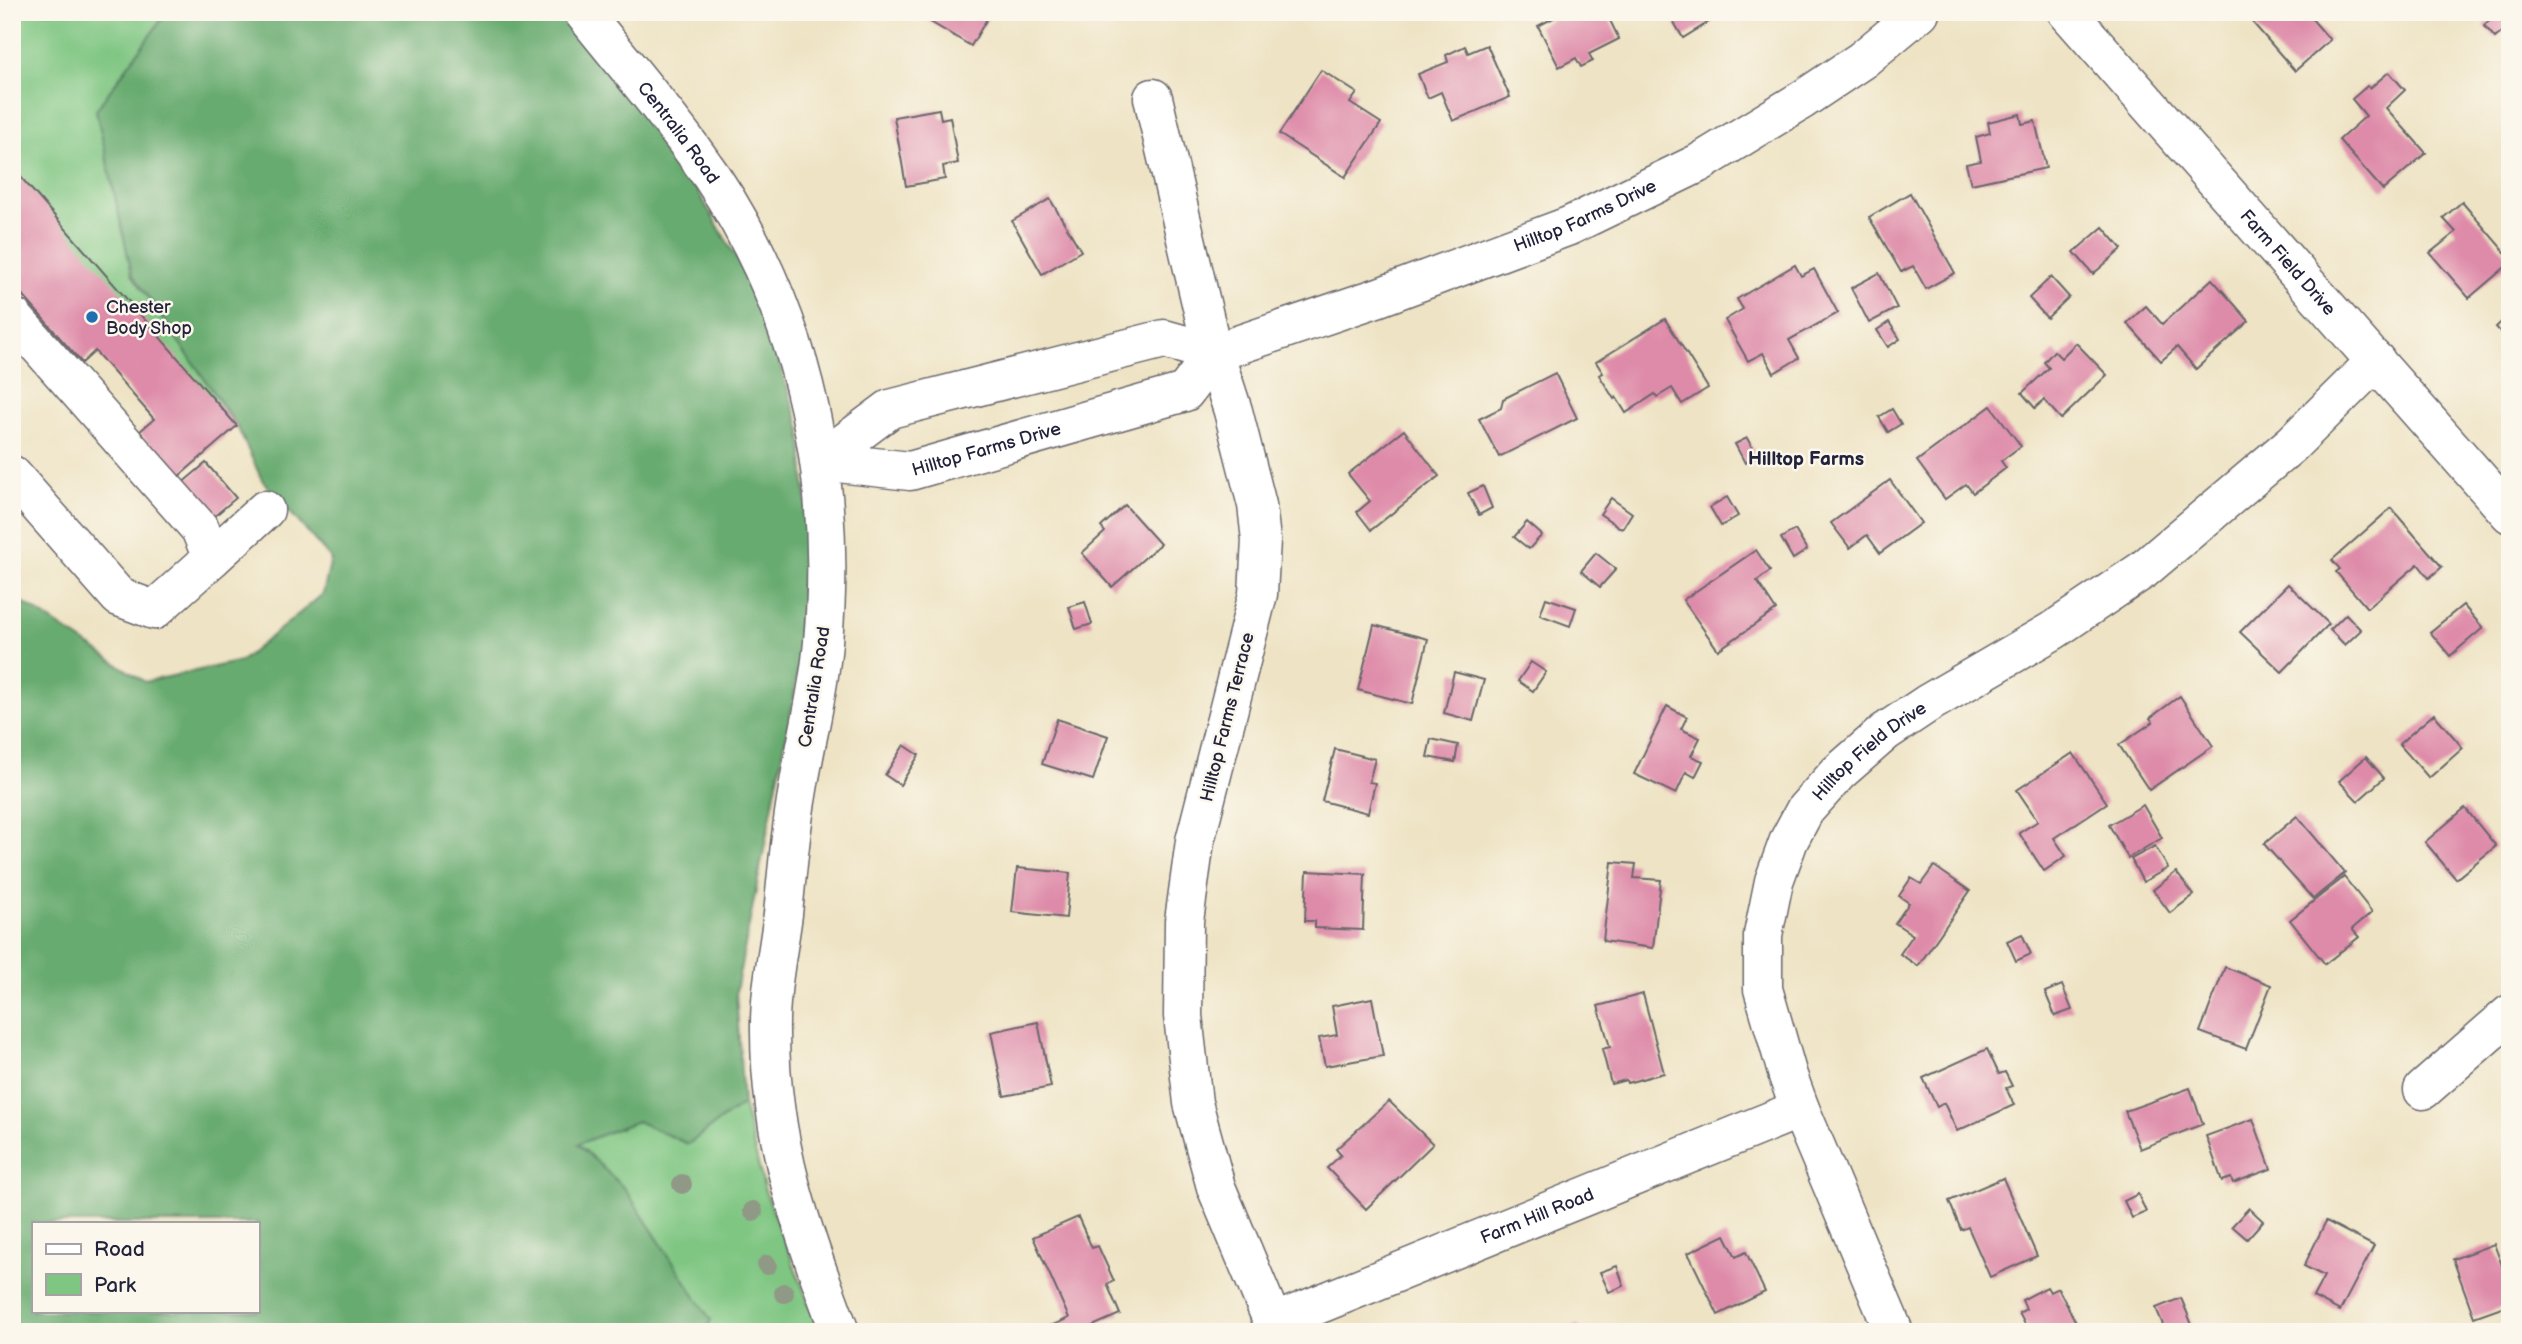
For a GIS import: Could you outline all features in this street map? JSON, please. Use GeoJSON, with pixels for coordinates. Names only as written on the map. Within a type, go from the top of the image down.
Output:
{"type":"FeatureCollection","features":[{"type":"Feature","properties":{"kind":"street","name":"Centralia Road"},"geometry":{"type":"LineString","coordinates":[[583,12],[698,157],[741,226],[769,283],[792,343],[813,421],[820,461],[828,548],[823,645],[796,801],[769,1030],[775,1110],[789,1188],[808,1248],[840,1332]]}},
{"type":"Feature","properties":{"kind":"street","name":"Hilltop Farms Drive"},"geometry":{"type":"LineString","coordinates":[[820,461],[910,471],[1185,392],[1214,353],[1379,297],[1569,226],[1699,163],[1862,60],[1920,12]]}},
{"type":"Feature","properties":{"kind":"street","name":"Farm Field Drive"},"geometry":{"type":"LineString","coordinates":[[2067,12],[2510,514]]}},
{"type":"Feature","properties":{"kind":"street","name":"Hilltop Farms Terrace"},"geometry":{"type":"LineString","coordinates":[[1153,98],[1214,353],[1258,505],[1261,540],[1258,594],[1195,841],[1184,921],[1183,1016],[1193,1103],[1216,1187],[1275,1327]]}},
{"type":"Feature","properties":{"kind":"street"},"geometry":{"type":"LineString","coordinates":[[12,319],[14,318],[200,529],[212,558]]}},
{"type":"Feature","properties":{"kind":"street"},"geometry":{"type":"LineString","coordinates":[[820,461],[890,409],[1164,340],[1214,353]]}},
{"type":"Feature","properties":{"kind":"street","name":"Hilltop Field Drive"},"geometry":{"type":"LineString","coordinates":[[1894,1332],[1800,1109],[1763,989],[1763,935],[1774,881],[1789,840],[1805,810],[1838,773],[1885,732],[1927,704],[2054,630],[2143,570],[2292,444],[2376,361]]}},
{"type":"Feature","properties":{"kind":"street"},"geometry":{"type":"LineString","coordinates":[[12,475],[119,597],[154,610],[265,510]]}},
{"type":"Feature","properties":{"kind":"street"},"geometry":{"type":"LineString","coordinates":[[2423,1090],[2510,1014]]}},
{"type":"Feature","properties":{"kind":"street","name":"Farm Hill Road"},"geometry":{"type":"LineString","coordinates":[[1275,1327],[1800,1109]]}},
{"type":"Feature","properties":{"kind":"green space"},"geometry":{"type":"Polygon","coordinates":[[[12,12],[167,12],[96,110],[132,274],[237,426],[12,181],[12,12]]]}},
{"type":"Feature","properties":{"kind":"green space"},"geometry":{"type":"Polygon","coordinates":[[[167,12],[564,12],[681,162],[756,292],[801,430],[811,569],[794,697],[736,991],[743,1104],[688,1144],[637,1121],[578,1144],[625,1189],[711,1320],[705,1332],[12,1332],[12,595],[145,682],[241,661],[323,594],[331,559],[262,480],[237,426],[132,274],[96,110],[167,12]]]}},
{"type":"Feature","properties":{"kind":"green space"},"geometry":{"type":"Polygon","coordinates":[[[743,1104],[765,1191],[820,1332],[705,1332],[711,1320],[577,1144],[637,1121],[688,1144],[743,1104]]]}},
{"type":"Feature","properties":{"kind":"building"},"geometry":{"type":"Polygon","coordinates":[[[991,12],[971,46],[917,14],[991,12]]]}},
{"type":"Feature","properties":{"kind":"building"},"geometry":{"type":"Polygon","coordinates":[[[1565,12],[1606,12],[1619,39],[1589,54],[1593,61],[1581,67],[1576,58],[1559,67],[1538,26],[1565,12]]]}},
{"type":"Feature","properties":{"kind":"building"},"geometry":{"type":"Polygon","coordinates":[[[1668,12],[1725,12],[1683,38],[1668,12]]]}},
{"type":"Feature","properties":{"kind":"building"},"geometry":{"type":"Polygon","coordinates":[[[2265,12],[2306,12],[2330,40],[2295,71],[2253,23],[2265,12]]]}},
{"type":"Feature","properties":{"kind":"building"},"geometry":{"type":"Polygon","coordinates":[[[2496,15],[2507,28],[2495,38],[2484,25],[2496,15]]]}},
{"type":"Feature","properties":{"kind":"building"},"geometry":{"type":"Polygon","coordinates":[[[1487,45],[1510,97],[1453,121],[1441,92],[1428,98],[1418,74],[1448,62],[1446,55],[1465,46],[1468,53],[1487,45]]]}},
{"type":"Feature","properties":{"kind":"building"},"geometry":{"type":"Polygon","coordinates":[[[1321,70],[1357,93],[1350,103],[1381,123],[1345,177],[1279,134],[1321,70]]]}},
{"type":"Feature","properties":{"kind":"building"},"geometry":{"type":"Polygon","coordinates":[[[2389,72],[2405,90],[2386,108],[2426,153],[2383,190],[2339,140],[2366,116],[2352,99],[2389,72]]]}},
{"type":"Feature","properties":{"kind":"building"},"geometry":{"type":"Polygon","coordinates":[[[939,109],[941,119],[950,117],[958,163],[943,166],[945,179],[906,186],[894,117],[939,109]]]}},
{"type":"Feature","properties":{"kind":"building"},"geometry":{"type":"Polygon","coordinates":[[[2020,114],[2022,124],[2035,121],[2046,168],[1971,184],[1966,164],[1981,161],[1976,137],[1990,133],[1988,122],[2020,114]]]}},
{"type":"Feature","properties":{"kind":"building","name":"Chester Body Shop"},"geometry":{"type":"Polygon","coordinates":[[[12,167],[237,426],[178,477],[139,432],[154,419],[95,351],[82,363],[12,283],[12,167]]]}},
{"type":"Feature","properties":{"kind":"building"},"geometry":{"type":"Polygon","coordinates":[[[1910,193],[1955,273],[1926,289],[1913,266],[1901,272],[1869,217],[1910,193]]]}},
{"type":"Feature","properties":{"kind":"building"},"geometry":{"type":"Polygon","coordinates":[[[1050,199],[1081,251],[1042,274],[1012,221],[1050,199]]]}},
{"type":"Feature","properties":{"kind":"building"},"geometry":{"type":"Polygon","coordinates":[[[2462,202],[2510,258],[2510,263],[2469,298],[2430,253],[2456,232],[2443,218],[2462,202]]]}},
{"type":"Feature","properties":{"kind":"building"},"geometry":{"type":"Polygon","coordinates":[[[2103,227],[2122,249],[2093,274],[2074,252],[2103,227]]]}},
{"type":"Feature","properties":{"kind":"building"},"geometry":{"type":"Polygon","coordinates":[[[1795,265],[1801,276],[1814,269],[1838,313],[1789,340],[1799,358],[1774,373],[1763,353],[1748,361],[1725,320],[1743,309],[1737,299],[1795,265]]]}},
{"type":"Feature","properties":{"kind":"building"},"geometry":{"type":"Polygon","coordinates":[[[1879,273],[1897,308],[1869,323],[1851,288],[1879,273]]]}},
{"type":"Feature","properties":{"kind":"building"},"geometry":{"type":"Polygon","coordinates":[[[2051,277],[2069,297],[2047,318],[2029,298],[2051,277]]]}},
{"type":"Feature","properties":{"kind":"building"},"geometry":{"type":"Polygon","coordinates":[[[2212,279],[2249,321],[2196,369],[2177,347],[2161,361],[2127,323],[2146,306],[2162,324],[2212,279]]]}},
{"type":"Feature","properties":{"kind":"building"},"geometry":{"type":"Polygon","coordinates":[[[2510,314],[2510,343],[2496,327],[2510,314]]]}},
{"type":"Feature","properties":{"kind":"building"},"geometry":{"type":"Polygon","coordinates":[[[1665,319],[1708,388],[1682,404],[1672,388],[1657,397],[1655,394],[1626,413],[1599,375],[1603,373],[1596,362],[1665,319]]]}},
{"type":"Feature","properties":{"kind":"building"},"geometry":{"type":"Polygon","coordinates":[[[1889,322],[1900,339],[1888,347],[1877,330],[1889,322]]]}},
{"type":"Feature","properties":{"kind":"building"},"geometry":{"type":"Polygon","coordinates":[[[2076,343],[2107,375],[2061,419],[2044,400],[2035,408],[2022,393],[2049,368],[2044,362],[2054,351],[2061,358],[2076,343]]]}},
{"type":"Feature","properties":{"kind":"building"},"geometry":{"type":"Polygon","coordinates":[[[1555,373],[1577,418],[1499,457],[1479,419],[1501,408],[1503,399],[1555,373]]]}},
{"type":"Feature","properties":{"kind":"building"},"geometry":{"type":"Polygon","coordinates":[[[1991,406],[2021,446],[2001,461],[2006,468],[1973,493],[1966,484],[1945,499],[1917,461],[1991,406]]]}},
{"type":"Feature","properties":{"kind":"building"},"geometry":{"type":"Polygon","coordinates":[[[1892,409],[1901,424],[1888,432],[1879,417],[1892,409]]]}},
{"type":"Feature","properties":{"kind":"building"},"geometry":{"type":"Polygon","coordinates":[[[1404,430],[1439,476],[1371,530],[1357,512],[1370,501],[1348,474],[1404,430]]]}},
{"type":"Feature","properties":{"kind":"building"},"geometry":{"type":"Polygon","coordinates":[[[1747,438],[1757,457],[1745,463],[1735,444],[1747,438]]]}},
{"type":"Feature","properties":{"kind":"building"},"geometry":{"type":"Polygon","coordinates":[[[206,463],[236,498],[211,519],[181,484],[206,463]]]}},
{"type":"Feature","properties":{"kind":"building"},"geometry":{"type":"Polygon","coordinates":[[[1890,480],[1921,523],[1880,553],[1867,535],[1850,548],[1831,523],[1890,480]]]}},
{"type":"Feature","properties":{"kind":"building"},"geometry":{"type":"Polygon","coordinates":[[[1483,486],[1492,508],[1479,515],[1468,493],[1483,486]]]}},
{"type":"Feature","properties":{"kind":"building"},"geometry":{"type":"Polygon","coordinates":[[[1727,497],[1738,516],[1721,526],[1710,507],[1727,497]]]}},
{"type":"Feature","properties":{"kind":"building"},"geometry":{"type":"Polygon","coordinates":[[[1611,498],[1632,513],[1622,529],[1600,514],[1611,498]]]}},
{"type":"Feature","properties":{"kind":"building"},"geometry":{"type":"Polygon","coordinates":[[[1125,505],[1160,544],[1112,587],[1082,553],[1105,532],[1101,527],[1125,505]]]}},
{"type":"Feature","properties":{"kind":"building"},"geometry":{"type":"Polygon","coordinates":[[[2391,508],[2442,567],[2429,578],[2418,564],[2367,608],[2336,572],[2340,569],[2332,560],[2391,508]]]}},
{"type":"Feature","properties":{"kind":"building"},"geometry":{"type":"Polygon","coordinates":[[[1527,522],[1542,535],[1529,549],[1514,537],[1527,522]]]}},
{"type":"Feature","properties":{"kind":"building"},"geometry":{"type":"Polygon","coordinates":[[[1795,530],[1807,550],[1793,559],[1781,538],[1795,530]]]}},
{"type":"Feature","properties":{"kind":"building"},"geometry":{"type":"Polygon","coordinates":[[[1756,550],[1770,571],[1757,581],[1776,610],[1718,650],[1683,600],[1756,550]]]}},
{"type":"Feature","properties":{"kind":"building"},"geometry":{"type":"Polygon","coordinates":[[[1596,553],[1616,569],[1600,587],[1581,571],[1596,553]]]}},
{"type":"Feature","properties":{"kind":"building"},"geometry":{"type":"Polygon","coordinates":[[[2288,584],[2329,624],[2282,672],[2240,632],[2288,584]]]}},
{"type":"Feature","properties":{"kind":"building"},"geometry":{"type":"Polygon","coordinates":[[[1546,598],[1576,608],[1570,626],[1540,615],[1546,598]]]}},
{"type":"Feature","properties":{"kind":"building"},"geometry":{"type":"Polygon","coordinates":[[[1085,602],[1092,624],[1076,629],[1069,607],[1085,602]]]}},
{"type":"Feature","properties":{"kind":"building"},"geometry":{"type":"Polygon","coordinates":[[[2463,605],[2483,628],[2450,656],[2430,632],[2463,605]]]}},
{"type":"Feature","properties":{"kind":"building"},"geometry":{"type":"Polygon","coordinates":[[[2346,614],[2361,630],[2345,645],[2330,630],[2346,614]]]}},
{"type":"Feature","properties":{"kind":"building"},"geometry":{"type":"Polygon","coordinates":[[[1374,625],[1428,639],[1412,704],[1358,690],[1374,625]]]}},
{"type":"Feature","properties":{"kind":"building"},"geometry":{"type":"Polygon","coordinates":[[[1531,662],[1546,672],[1533,691],[1518,681],[1531,662]]]}},
{"type":"Feature","properties":{"kind":"building"},"geometry":{"type":"Polygon","coordinates":[[[1454,672],[1484,680],[1473,721],[1444,713],[1454,672]]]}},
{"type":"Feature","properties":{"kind":"building"},"geometry":{"type":"Polygon","coordinates":[[[2180,696],[2213,746],[2149,790],[2119,745],[2153,722],[2150,718],[2180,696]]]}},
{"type":"Feature","properties":{"kind":"building"},"geometry":{"type":"Polygon","coordinates":[[[1667,706],[1687,717],[1681,729],[1700,738],[1691,756],[1703,761],[1695,777],[1686,772],[1676,794],[1634,774],[1667,706]]]}},
{"type":"Feature","properties":{"kind":"building"},"geometry":{"type":"Polygon","coordinates":[[[2434,714],[2463,748],[2429,778],[2399,744],[2434,714]]]}},
{"type":"Feature","properties":{"kind":"building"},"geometry":{"type":"Polygon","coordinates":[[[1057,719],[1108,736],[1093,780],[1042,764],[1057,719]]]}},
{"type":"Feature","properties":{"kind":"building"},"geometry":{"type":"Polygon","coordinates":[[[1431,739],[1458,745],[1455,762],[1427,757],[1431,739]]]}},
{"type":"Feature","properties":{"kind":"building"},"geometry":{"type":"Polygon","coordinates":[[[904,745],[919,755],[900,785],[885,775],[904,745]]]}},
{"type":"Feature","properties":{"kind":"building"},"geometry":{"type":"Polygon","coordinates":[[[1335,749],[1375,759],[1369,782],[1375,783],[1368,813],[1322,801],[1335,749]]]}},
{"type":"Feature","properties":{"kind":"building"},"geometry":{"type":"Polygon","coordinates":[[[2073,753],[2107,803],[2054,838],[2066,856],[2044,871],[2019,833],[2038,821],[2017,790],[2073,753]]]}},
{"type":"Feature","properties":{"kind":"building"},"geometry":{"type":"Polygon","coordinates":[[[2366,757],[2384,778],[2358,801],[2339,781],[2366,757]]]}},
{"type":"Feature","properties":{"kind":"building"},"geometry":{"type":"Polygon","coordinates":[[[2143,805],[2162,838],[2128,858],[2109,825],[2143,805]]]}},
{"type":"Feature","properties":{"kind":"building"},"geometry":{"type":"Polygon","coordinates":[[[2465,808],[2496,846],[2456,879],[2425,842],[2465,808]]]}},
{"type":"Feature","properties":{"kind":"building"},"geometry":{"type":"Polygon","coordinates":[[[2297,816],[2345,873],[2313,899],[2264,844],[2297,816]]]}},
{"type":"Feature","properties":{"kind":"building"},"geometry":{"type":"Polygon","coordinates":[[[2155,846],[2168,868],[2143,882],[2131,859],[2155,846]]]}},
{"type":"Feature","properties":{"kind":"building"},"geometry":{"type":"Polygon","coordinates":[[[1612,862],[1636,864],[1634,878],[1661,880],[1653,948],[1603,941],[1612,862]]]}},
{"type":"Feature","properties":{"kind":"building"},"geometry":{"type":"Polygon","coordinates":[[[1934,866],[1970,891],[1918,966],[1900,954],[1913,935],[1895,923],[1909,903],[1899,896],[1911,878],[1921,884],[1934,866]]]}},
{"type":"Feature","properties":{"kind":"building"},"geometry":{"type":"Polygon","coordinates":[[[1017,868],[1070,873],[1066,918],[1012,912],[1017,868]]]}},
{"type":"Feature","properties":{"kind":"building"},"geometry":{"type":"Polygon","coordinates":[[[1307,871],[1365,874],[1363,930],[1315,928],[1315,921],[1305,921],[1307,871]]]}},
{"type":"Feature","properties":{"kind":"building"},"geometry":{"type":"Polygon","coordinates":[[[2176,872],[2194,895],[2170,913],[2153,890],[2176,872]]]}},
{"type":"Feature","properties":{"kind":"building"},"geometry":{"type":"Polygon","coordinates":[[[2344,877],[2372,912],[2352,929],[2359,937],[2325,964],[2290,920],[2344,877]]]}},
{"type":"Feature","properties":{"kind":"building"},"geometry":{"type":"Polygon","coordinates":[[[2022,934],[2031,954],[2016,961],[2007,941],[2022,934]]]}},
{"type":"Feature","properties":{"kind":"building"},"geometry":{"type":"Polygon","coordinates":[[[2225,967],[2271,985],[2246,1049],[2200,1032],[2225,967]]]}},
{"type":"Feature","properties":{"kind":"building"},"geometry":{"type":"Polygon","coordinates":[[[2062,985],[2072,1010],[2055,1016],[2045,992],[2062,985]]]}},
{"type":"Feature","properties":{"kind":"building"},"geometry":{"type":"Polygon","coordinates":[[[1643,994],[1664,1073],[1627,1083],[1626,1080],[1611,1084],[1602,1049],[1610,1047],[1598,1006],[1643,994]]]}},
{"type":"Feature","properties":{"kind":"building"},"geometry":{"type":"Polygon","coordinates":[[[1372,998],[1383,1056],[1325,1066],[1319,1038],[1337,1035],[1332,1006],[1372,998]]]}},
{"type":"Feature","properties":{"kind":"building"},"geometry":{"type":"Polygon","coordinates":[[[1038,1022],[1051,1087],[1004,1096],[991,1032],[1038,1022]]]}},
{"type":"Feature","properties":{"kind":"building"},"geometry":{"type":"Polygon","coordinates":[[[1987,1049],[1999,1074],[2005,1072],[2012,1086],[2006,1088],[2014,1105],[1957,1131],[1944,1103],[1937,1107],[1923,1078],[1987,1049]]]}},
{"type":"Feature","properties":{"kind":"building"},"geometry":{"type":"Polygon","coordinates":[[[2190,1088],[2203,1124],[2140,1149],[2125,1111],[2190,1088]]]}},
{"type":"Feature","properties":{"kind":"building"},"geometry":{"type":"Polygon","coordinates":[[[1389,1101],[1433,1144],[1366,1209],[1327,1168],[1341,1155],[1336,1149],[1389,1101]]]}},
{"type":"Feature","properties":{"kind":"building"},"geometry":{"type":"Polygon","coordinates":[[[2253,1119],[2271,1169],[2233,1183],[2231,1178],[2222,1181],[2206,1136],[2253,1119]]]}},
{"type":"Feature","properties":{"kind":"building"},"geometry":{"type":"Polygon","coordinates":[[[2003,1178],[2037,1256],[1990,1277],[1968,1227],[1961,1230],[1949,1201],[2003,1178]]]}},
{"type":"Feature","properties":{"kind":"building"},"geometry":{"type":"Polygon","coordinates":[[[2138,1194],[2146,1212],[2132,1218],[2124,1201],[2138,1194]]]}},
{"type":"Feature","properties":{"kind":"building"},"geometry":{"type":"Polygon","coordinates":[[[2249,1208],[2263,1221],[2247,1239],[2232,1226],[2249,1208]]]}},
{"type":"Feature","properties":{"kind":"building"},"geometry":{"type":"Polygon","coordinates":[[[1078,1217],[1092,1248],[1098,1246],[1114,1281],[1107,1284],[1120,1314],[1079,1332],[1038,1332],[1069,1318],[1033,1237],[1078,1217]]]}},
{"type":"Feature","properties":{"kind":"building"},"geometry":{"type":"Polygon","coordinates":[[[2326,1221],[2374,1246],[2340,1311],[2313,1297],[2324,1276],[2304,1266],[2326,1221]]]}},
{"type":"Feature","properties":{"kind":"building"},"geometry":{"type":"Polygon","coordinates":[[[1725,1235],[1736,1257],[1746,1252],[1765,1292],[1718,1315],[1688,1253],[1725,1235]]]}},
{"type":"Feature","properties":{"kind":"building"},"geometry":{"type":"Polygon","coordinates":[[[2494,1244],[2510,1287],[2510,1304],[2474,1317],[2453,1259],[2494,1244]]]}},
{"type":"Feature","properties":{"kind":"building"},"geometry":{"type":"Polygon","coordinates":[[[1617,1266],[1624,1286],[1609,1292],[1600,1272],[1617,1266]]]}},
{"type":"Feature","properties":{"kind":"building"},"geometry":{"type":"Polygon","coordinates":[[[2047,1287],[2050,1292],[2058,1288],[2081,1332],[2029,1332],[2019,1313],[2026,1309],[2022,1300],[2047,1287]]]}},
{"type":"Feature","properties":{"kind":"building"},"geometry":{"type":"Polygon","coordinates":[[[2181,1298],[2195,1332],[2166,1332],[2156,1308],[2181,1298]]]}},
{"type":"Feature","properties":{"kind":"building"},"geometry":{"type":"Polygon","coordinates":[[[1578,1324],[1582,1332],[1561,1332],[1578,1324]]]}},
{"type":"Feature","properties":{"kind":"building"},"geometry":{"type":"Polygon","coordinates":[[[1775,1324],[1778,1332],[1745,1332],[1756,1327],[1757,1331],[1775,1324]]]}},
{"type":"Feature","properties":{"kind":"place","name":"Chester Body Shop"},"geometry":{"type":"Point","coordinates":[92,317]}},
{"type":"Feature","properties":{"kind":"district","name":"Hilltop Farms"},"geometry":{"type":"Point","coordinates":[1806,458]}}]}
